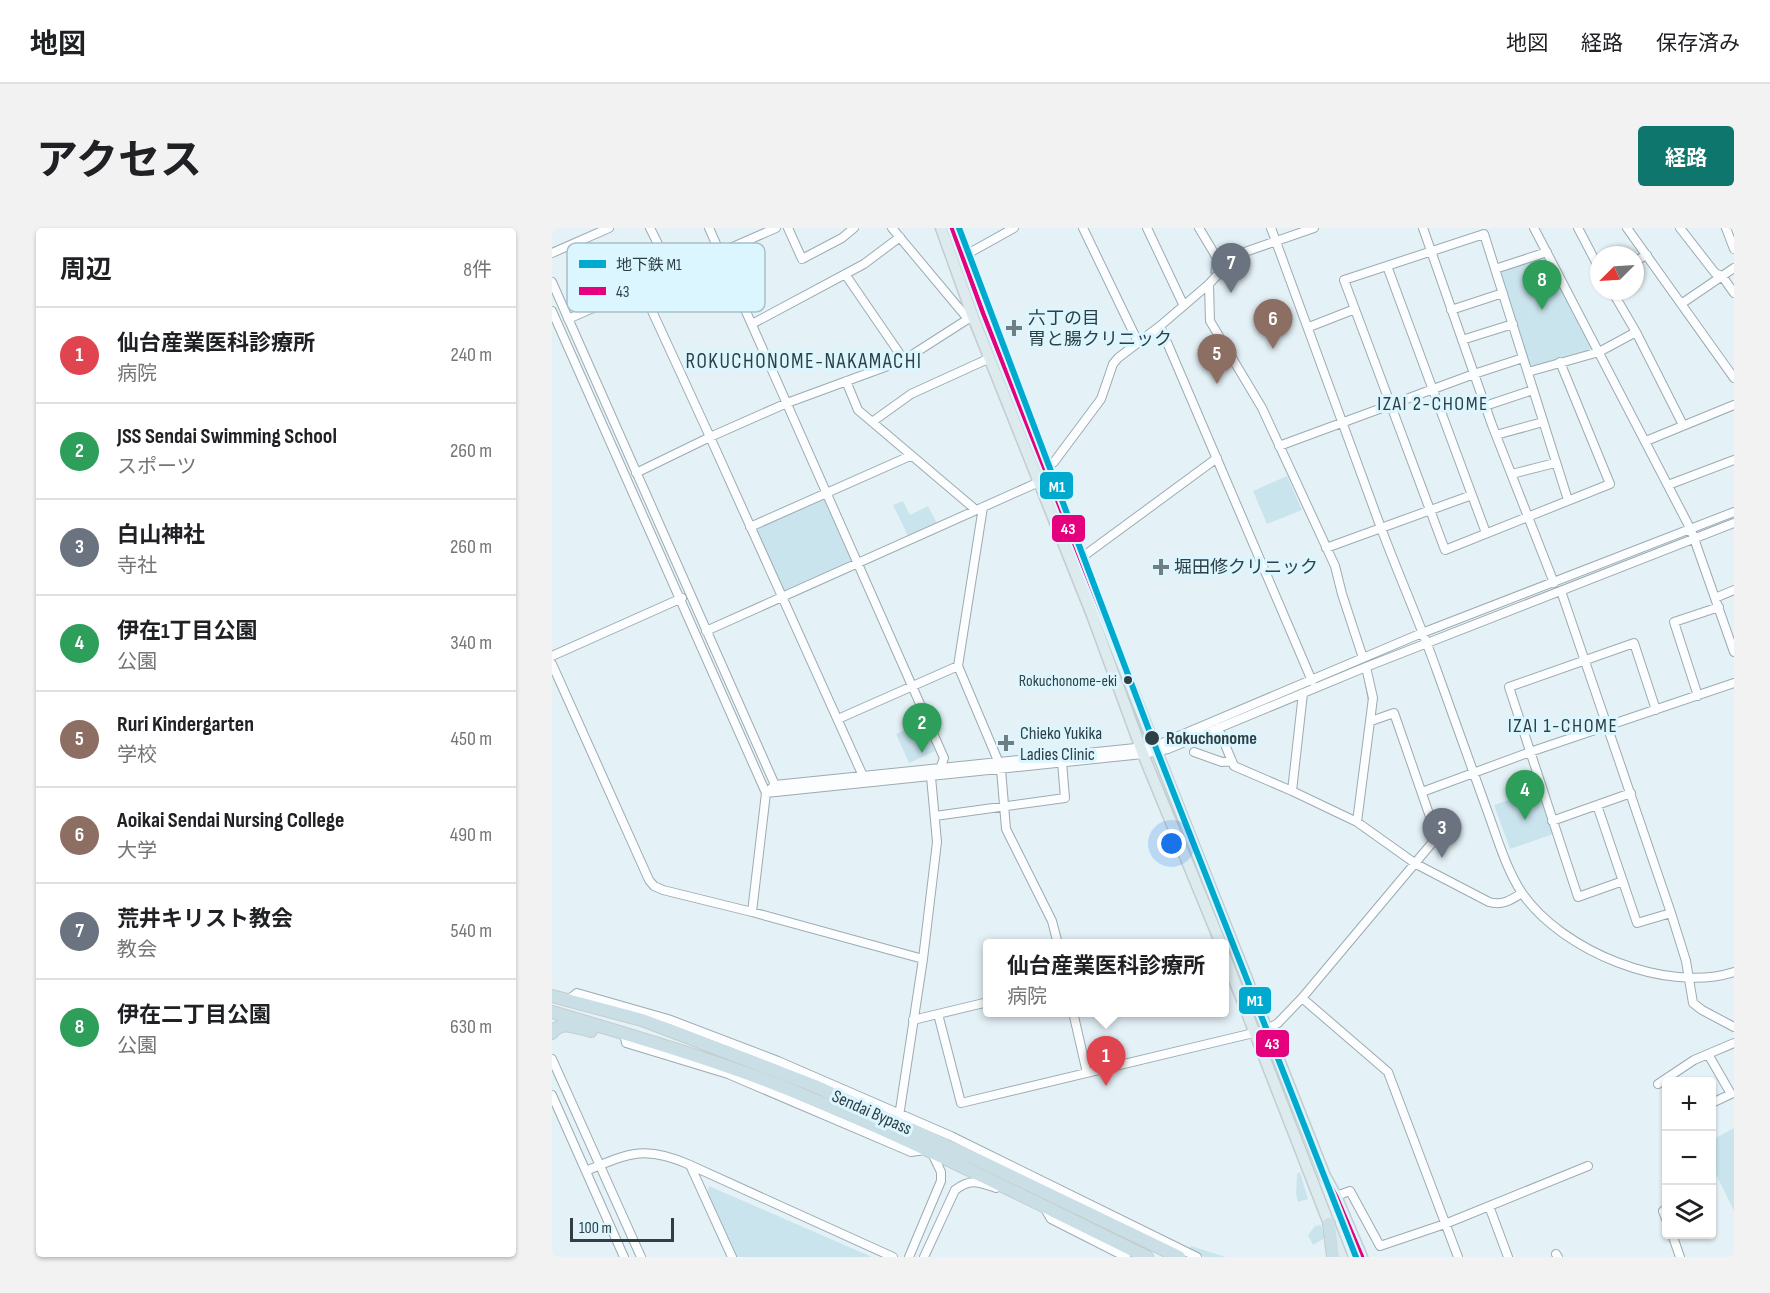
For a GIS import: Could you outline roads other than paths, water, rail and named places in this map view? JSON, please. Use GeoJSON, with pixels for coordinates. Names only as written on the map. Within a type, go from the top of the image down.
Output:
{"type":"FeatureCollection","features":[{"type":"Feature","properties":{"kind":"highway","name":"Sendai Bypass"},"geometry":{"type":"LineString","coordinates":[[552,996],[662,1027],[899,1118],[1179,1257]]}},
{"type":"Feature","properties":{"kind":"highway","name":"Sendai Bypass"},"geometry":{"type":"LineString","coordinates":[[552,1012],[699,1057],[813,1099],[929,1151],[1147,1257]]}},
{"type":"Feature","properties":{"kind":"highway"},"geometry":{"type":"LineString","coordinates":[[552,1033],[558,1026],[564,1025],[598,1032],[618,1031]]}},
{"type":"Feature","properties":{"kind":"highway"},"geometry":{"type":"LineString","coordinates":[[1329,1224],[1333,1257]]}},
{"type":"Feature","properties":{"kind":"main road"},"geometry":{"type":"LineString","coordinates":[[941,228],[1142,751],[1221,939]]}},
{"type":"Feature","properties":{"kind":"main road"},"geometry":{"type":"LineString","coordinates":[[952,228],[962,257],[975,316],[1046,468],[1156,749],[1222,939]]}},
{"type":"Feature","properties":{"kind":"main road"},"geometry":{"type":"LineString","coordinates":[[1229,957],[1362,1257]]}},
{"type":"Feature","properties":{"kind":"main road"},"geometry":{"type":"LineString","coordinates":[[1229,964],[1261,1031],[1342,1257]]}},
{"type":"Feature","properties":{"kind":"street"},"geometry":{"type":"LineString","coordinates":[[575,243],[609,228]]}},
{"type":"Feature","properties":{"kind":"street"},"geometry":{"type":"LineString","coordinates":[[650,228],[658,243]]}},
{"type":"Feature","properties":{"kind":"street"},"geometry":{"type":"LineString","coordinates":[[710,228],[716,243]]}},
{"type":"Feature","properties":{"kind":"street"},"geometry":{"type":"LineString","coordinates":[[742,243],[776,228]]}},
{"type":"Feature","properties":{"kind":"street"},"geometry":{"type":"LineString","coordinates":[[788,228],[802,260],[842,238],[854,228]]}},
{"type":"Feature","properties":{"kind":"street"},"geometry":{"type":"LineString","coordinates":[[636,473],[787,403],[904,360],[975,316],[892,228]]}},
{"type":"Feature","properties":{"kind":"street"},"geometry":{"type":"LineString","coordinates":[[962,257],[1014,228]]}},
{"type":"Feature","properties":{"kind":"street"},"geometry":{"type":"LineString","coordinates":[[1146,228],[1183,304]]}},
{"type":"Feature","properties":{"kind":"street"},"geometry":{"type":"LineString","coordinates":[[1199,228],[1223,268]]}},
{"type":"Feature","properties":{"kind":"street"},"geometry":{"type":"LineString","coordinates":[[1271,228],[1510,870],[1522,893],[1555,927],[1630,968],[1689,979],[1717,977],[1734,972]]}},
{"type":"Feature","properties":{"kind":"street"},"geometry":{"type":"LineString","coordinates":[[1046,468],[1054,462],[1101,399],[1113,364],[1209,284],[1223,268],[1242,253],[1314,228]]}},
{"type":"Feature","properties":{"kind":"street"},"geometry":{"type":"LineString","coordinates":[[1423,228],[1485,406],[1554,583]]}},
{"type":"Feature","properties":{"kind":"street"},"geometry":{"type":"LineString","coordinates":[[1534,228],[1691,530],[1734,652]]}},
{"type":"Feature","properties":{"kind":"street"},"geometry":{"type":"LineString","coordinates":[[1578,228],[1590,251]]}},
{"type":"Feature","properties":{"kind":"street"},"geometry":{"type":"LineString","coordinates":[[1627,228],[1734,378]]}},
{"type":"Feature","properties":{"kind":"street"},"geometry":{"type":"LineString","coordinates":[[1680,228],[1734,293]]}},
{"type":"Feature","properties":{"kind":"street"},"geometry":{"type":"LineString","coordinates":[[1726,228],[1734,249]]}},
{"type":"Feature","properties":{"kind":"street"},"geometry":{"type":"LineString","coordinates":[[1086,229],[1138,342]]}},
{"type":"Feature","properties":{"kind":"street"},"geometry":{"type":"LineString","coordinates":[[1560,362],[1610,484],[1444,550],[1344,280],[1484,234],[1568,500]]}},
{"type":"Feature","properties":{"kind":"street"},"geometry":{"type":"LineString","coordinates":[[752,324],[864,264],[900,237]]}},
{"type":"Feature","properties":{"kind":"street"},"geometry":{"type":"LineString","coordinates":[[552,253],[567,246]]}},
{"type":"Feature","properties":{"kind":"street"},"geometry":{"type":"LineString","coordinates":[[1496,269],[1547,252]]}},
{"type":"Feature","properties":{"kind":"street"},"geometry":{"type":"LineString","coordinates":[[1387,266],[1486,533]]}},
{"type":"Feature","properties":{"kind":"street"},"geometry":{"type":"LineString","coordinates":[[1682,303],[1734,268]]}},
{"type":"Feature","properties":{"kind":"street"},"geometry":{"type":"LineString","coordinates":[[845,274],[904,360]]}},
{"type":"Feature","properties":{"kind":"street"},"geometry":{"type":"LineString","coordinates":[[552,282],[555,295],[568,319],[775,784]]}},
{"type":"Feature","properties":{"kind":"street"},"geometry":{"type":"LineString","coordinates":[[1209,284],[1210,321],[1262,408],[1335,566],[1341,594],[1363,658]]}},
{"type":"Feature","properties":{"kind":"street"},"geometry":{"type":"LineString","coordinates":[[1451,310],[1503,293]]}},
{"type":"Feature","properties":{"kind":"street"},"geometry":{"type":"LineString","coordinates":[[1617,300],[1683,425]]}},
{"type":"Feature","properties":{"kind":"street"},"geometry":{"type":"LineString","coordinates":[[1308,327],[1355,309]]}},
{"type":"Feature","properties":{"kind":"street"},"geometry":{"type":"LineString","coordinates":[[552,311],[766,793],[752,912]]}},
{"type":"Feature","properties":{"kind":"street"},"geometry":{"type":"LineString","coordinates":[[568,319],[584,312]]}},
{"type":"Feature","properties":{"kind":"street"},"geometry":{"type":"LineString","coordinates":[[652,312],[863,776]]}},
{"type":"Feature","properties":{"kind":"street"},"geometry":{"type":"LineString","coordinates":[[747,312],[944,758],[940,769],[931,777]]}},
{"type":"Feature","properties":{"kind":"street"},"geometry":{"type":"LineString","coordinates":[[1462,340],[1513,324]]}},
{"type":"Feature","properties":{"kind":"street"},"geometry":{"type":"LineString","coordinates":[[1160,326],[1312,681]]}},
{"type":"Feature","properties":{"kind":"street"},"geometry":{"type":"LineString","coordinates":[[1528,372],[1599,352],[1636,332]]}},
{"type":"Feature","properties":{"kind":"street"},"geometry":{"type":"LineString","coordinates":[[872,422],[911,394],[990,358]]}},
{"type":"Feature","properties":{"kind":"street"},"geometry":{"type":"LineString","coordinates":[[1279,446],[1342,421],[1523,358]]}},
{"type":"Feature","properties":{"kind":"street"},"geometry":{"type":"LineString","coordinates":[[846,381],[858,410],[910,456],[979,509]]}},
{"type":"Feature","properties":{"kind":"street"},"geometry":{"type":"LineString","coordinates":[[1485,406],[1533,390]]}},
{"type":"Feature","properties":{"kind":"street"},"geometry":{"type":"LineString","coordinates":[[1646,441],[1734,405]]}},
{"type":"Feature","properties":{"kind":"street"},"geometry":{"type":"LineString","coordinates":[[1496,435],[1543,422]]}},
{"type":"Feature","properties":{"kind":"street"},"geometry":{"type":"LineString","coordinates":[[750,527],[910,456]]}},
{"type":"Feature","properties":{"kind":"street"},"geometry":{"type":"LineString","coordinates":[[1081,558],[1217,458]]}},
{"type":"Feature","properties":{"kind":"street"},"geometry":{"type":"LineString","coordinates":[[1668,485],[1734,459]]}},
{"type":"Feature","properties":{"kind":"street"},"geometry":{"type":"LineString","coordinates":[[1512,474],[1555,463]]}},
{"type":"Feature","properties":{"kind":"street"},"geometry":{"type":"LineString","coordinates":[[706,631],[1039,482]]}},
{"type":"Feature","properties":{"kind":"street"},"geometry":{"type":"LineString","coordinates":[[1326,548],[1472,495]]}},
{"type":"Feature","properties":{"kind":"street"},"geometry":{"type":"LineString","coordinates":[[979,509],[958,666],[1000,766],[1006,829],[1052,921],[1057,939]]}},
{"type":"Feature","properties":{"kind":"street"},"geometry":{"type":"LineString","coordinates":[[1156,749],[1422,633],[1734,513]]}},
{"type":"Feature","properties":{"kind":"street"},"geometry":{"type":"LineString","coordinates":[[766,793],[775,784],[940,769],[1062,762],[1156,749],[1218,728],[1366,667],[1734,523]]}},
{"type":"Feature","properties":{"kind":"street"},"geometry":{"type":"LineString","coordinates":[[1715,598],[1734,590]]}},
{"type":"Feature","properties":{"kind":"street"},"geometry":{"type":"LineString","coordinates":[[1561,591],[1671,913],[1686,961],[1692,1000],[1697,1007],[1734,1026]]}},
{"type":"Feature","properties":{"kind":"street"},"geometry":{"type":"LineString","coordinates":[[552,656],[690,595]]}},
{"type":"Feature","properties":{"kind":"street"},"geometry":{"type":"LineString","coordinates":[[1698,696],[1674,622],[1719,607]]}},
{"type":"Feature","properties":{"kind":"street"},"geometry":{"type":"LineString","coordinates":[[1623,881],[1578,897],[1509,687],[1634,643],[1656,710]]}},
{"type":"Feature","properties":{"kind":"street"},"geometry":{"type":"LineString","coordinates":[[552,664],[648,880],[654,886],[923,959]]}},
{"type":"Feature","properties":{"kind":"street"},"geometry":{"type":"LineString","coordinates":[[838,719],[958,666]]}},
{"type":"Feature","properties":{"kind":"street"},"geometry":{"type":"LineString","coordinates":[[1357,822],[1373,698],[1366,667]]}},
{"type":"Feature","properties":{"kind":"street"},"geometry":{"type":"LineString","coordinates":[[1422,792],[1530,752],[1734,683]]}},
{"type":"Feature","properties":{"kind":"street"},"geometry":{"type":"LineString","coordinates":[[1292,791],[1303,693]]}},
{"type":"Feature","properties":{"kind":"street"},"geometry":{"type":"LineString","coordinates":[[938,1014],[961,1103],[1261,1031],[1278,1023],[1302,998],[1437,837],[1394,713],[1371,721]]}},
{"type":"Feature","properties":{"kind":"street"},"geometry":{"type":"LineString","coordinates":[[1218,728],[1234,766],[1357,822],[1416,864],[1496,904],[1503,904],[1522,893]]}},
{"type":"Feature","properties":{"kind":"street"},"geometry":{"type":"LineString","coordinates":[[766,793],[931,777],[1000,766],[1142,751]]}},
{"type":"Feature","properties":{"kind":"street"},"geometry":{"type":"LineString","coordinates":[[1194,752],[1222,762],[1232,761]]}},
{"type":"Feature","properties":{"kind":"street"},"geometry":{"type":"LineString","coordinates":[[935,816],[1065,798],[1062,762]]}},
{"type":"Feature","properties":{"kind":"street"},"geometry":{"type":"LineString","coordinates":[[931,777],[937,842],[923,959],[899,1118],[951,1136],[1197,1257]]}},
{"type":"Feature","properties":{"kind":"street"},"geometry":{"type":"LineString","coordinates":[[1552,821],[1631,793]]}},
{"type":"Feature","properties":{"kind":"street"},"geometry":{"type":"LineString","coordinates":[[1597,805],[1637,923],[1671,913]]}},
{"type":"Feature","properties":{"kind":"street"},"geometry":{"type":"LineString","coordinates":[[1302,998],[1388,1072],[1458,1257]]}},
{"type":"Feature","properties":{"kind":"street"},"geometry":{"type":"LineString","coordinates":[[914,1020],[983,1003]]}},
{"type":"Feature","properties":{"kind":"street"},"geometry":{"type":"LineString","coordinates":[[1074,1017],[1087,1073]]}},
{"type":"Feature","properties":{"kind":"street"},"geometry":{"type":"LineString","coordinates":[[1658,1084],[1694,1060],[1734,1043]]}},
{"type":"Feature","properties":{"kind":"street"},"geometry":{"type":"LineString","coordinates":[[1708,1054],[1733,1094],[1716,1101]]}},
{"type":"Feature","properties":{"kind":"street"},"geometry":{"type":"LineString","coordinates":[[552,1059],[640,1257]]}},
{"type":"Feature","properties":{"kind":"street"},"geometry":{"type":"LineString","coordinates":[[552,1095],[624,1257]]}},
{"type":"Feature","properties":{"kind":"street"},"geometry":{"type":"LineString","coordinates":[[909,1257],[941,1181],[939,1163],[929,1151]]}},
{"type":"Feature","properties":{"kind":"street"},"geometry":{"type":"LineString","coordinates":[[586,1171],[633,1153],[662,1154],[893,1257]]}},
{"type":"Feature","properties":{"kind":"street"},"geometry":{"type":"LineString","coordinates":[[690,1165],[732,1257]]}},
{"type":"Feature","properties":{"kind":"street"},"geometry":{"type":"LineString","coordinates":[[1336,1196],[1350,1191],[1380,1246],[1445,1224],[1588,1166]]}},
{"type":"Feature","properties":{"kind":"street"},"geometry":{"type":"LineString","coordinates":[[924,1257],[955,1190],[964,1184],[978,1182],[1040,1204],[1051,1219],[1126,1257]]}},
{"type":"Feature","properties":{"kind":"street"},"geometry":{"type":"LineString","coordinates":[[1488,1206],[1508,1257]]}},
{"type":"Feature","properties":{"kind":"street"},"geometry":{"type":"LineString","coordinates":[[1674,1239],[1680,1257]]}},
{"type":"Feature","properties":{"kind":"waterway"},"geometry":{"type":"LineString","coordinates":[[1211,273],[1213,258]]}},
{"type":"Feature","properties":{"kind":"waterway"},"geometry":{"type":"LineString","coordinates":[[1209,326],[1218,341]]}},
{"type":"Feature","properties":{"kind":"waterway"},"geometry":{"type":"LineString","coordinates":[[1365,680],[1369,701]]}},
{"type":"Feature","properties":{"kind":"metro line","name":"M1"},"geometry":{"type":"LineString","coordinates":[[959,228],[1152,738],[1356,1257]]}},
{"type":"Feature","properties":{"kind":"place","name":"荒井キリスト教会"},"geometry":{"type":"Point","coordinates":[1231,293]}},
{"type":"Feature","properties":{"kind":"place","name":"伊在二丁目公園"},"geometry":{"type":"Point","coordinates":[1542,310]}},
{"type":"Feature","properties":{"kind":"place","name":"六丁の目 胃と腸クリニック"},"geometry":{"type":"Point","coordinates":[1014,328]}},
{"type":"Feature","properties":{"kind":"place","name":"Aoikai Sendai Nursing College"},"geometry":{"type":"Point","coordinates":[1273,349]}},
{"type":"Feature","properties":{"kind":"place","name":"Ruri Kindergarten"},"geometry":{"type":"Point","coordinates":[1217,384]}},
{"type":"Feature","properties":{"kind":"place","name":"堀田修クリニック"},"geometry":{"type":"Point","coordinates":[1161,567]}},
{"type":"Feature","properties":{"kind":"place","name":"Rokuchonome-eki"},"geometry":{"type":"Point","coordinates":[1128,680]}},
{"type":"Feature","properties":{"kind":"place","name":"Rokuchonome"},"geometry":{"type":"Point","coordinates":[1152,738]}},
{"type":"Feature","properties":{"kind":"place","name":"Chieko Yukika Ladies Clinic"},"geometry":{"type":"Point","coordinates":[1006,743]}},
{"type":"Feature","properties":{"kind":"place","name":"JSS Sendai Swimming School"},"geometry":{"type":"Point","coordinates":[922,753]}},
{"type":"Feature","properties":{"kind":"place","name":"伊在1丁目公園"},"geometry":{"type":"Point","coordinates":[1525,820]}},
{"type":"Feature","properties":{"kind":"place","name":"白山神社"},"geometry":{"type":"Point","coordinates":[1442,858]}},
{"type":"Feature","properties":{"kind":"place","name":"仙台産業医科診療所"},"geometry":{"type":"Point","coordinates":[1106,1086]}},
{"type":"Feature","properties":{"kind":"district","name":"ROKUCHONOME-NAKAMACHI"},"geometry":{"type":"Point","coordinates":[804,361]}},
{"type":"Feature","properties":{"kind":"district","name":"IZAI 2-CHOME"},"geometry":{"type":"Point","coordinates":[1433,403]}},
{"type":"Feature","properties":{"kind":"district","name":"IZAI 1-CHOME"},"geometry":{"type":"Point","coordinates":[1563,725]}}]}
